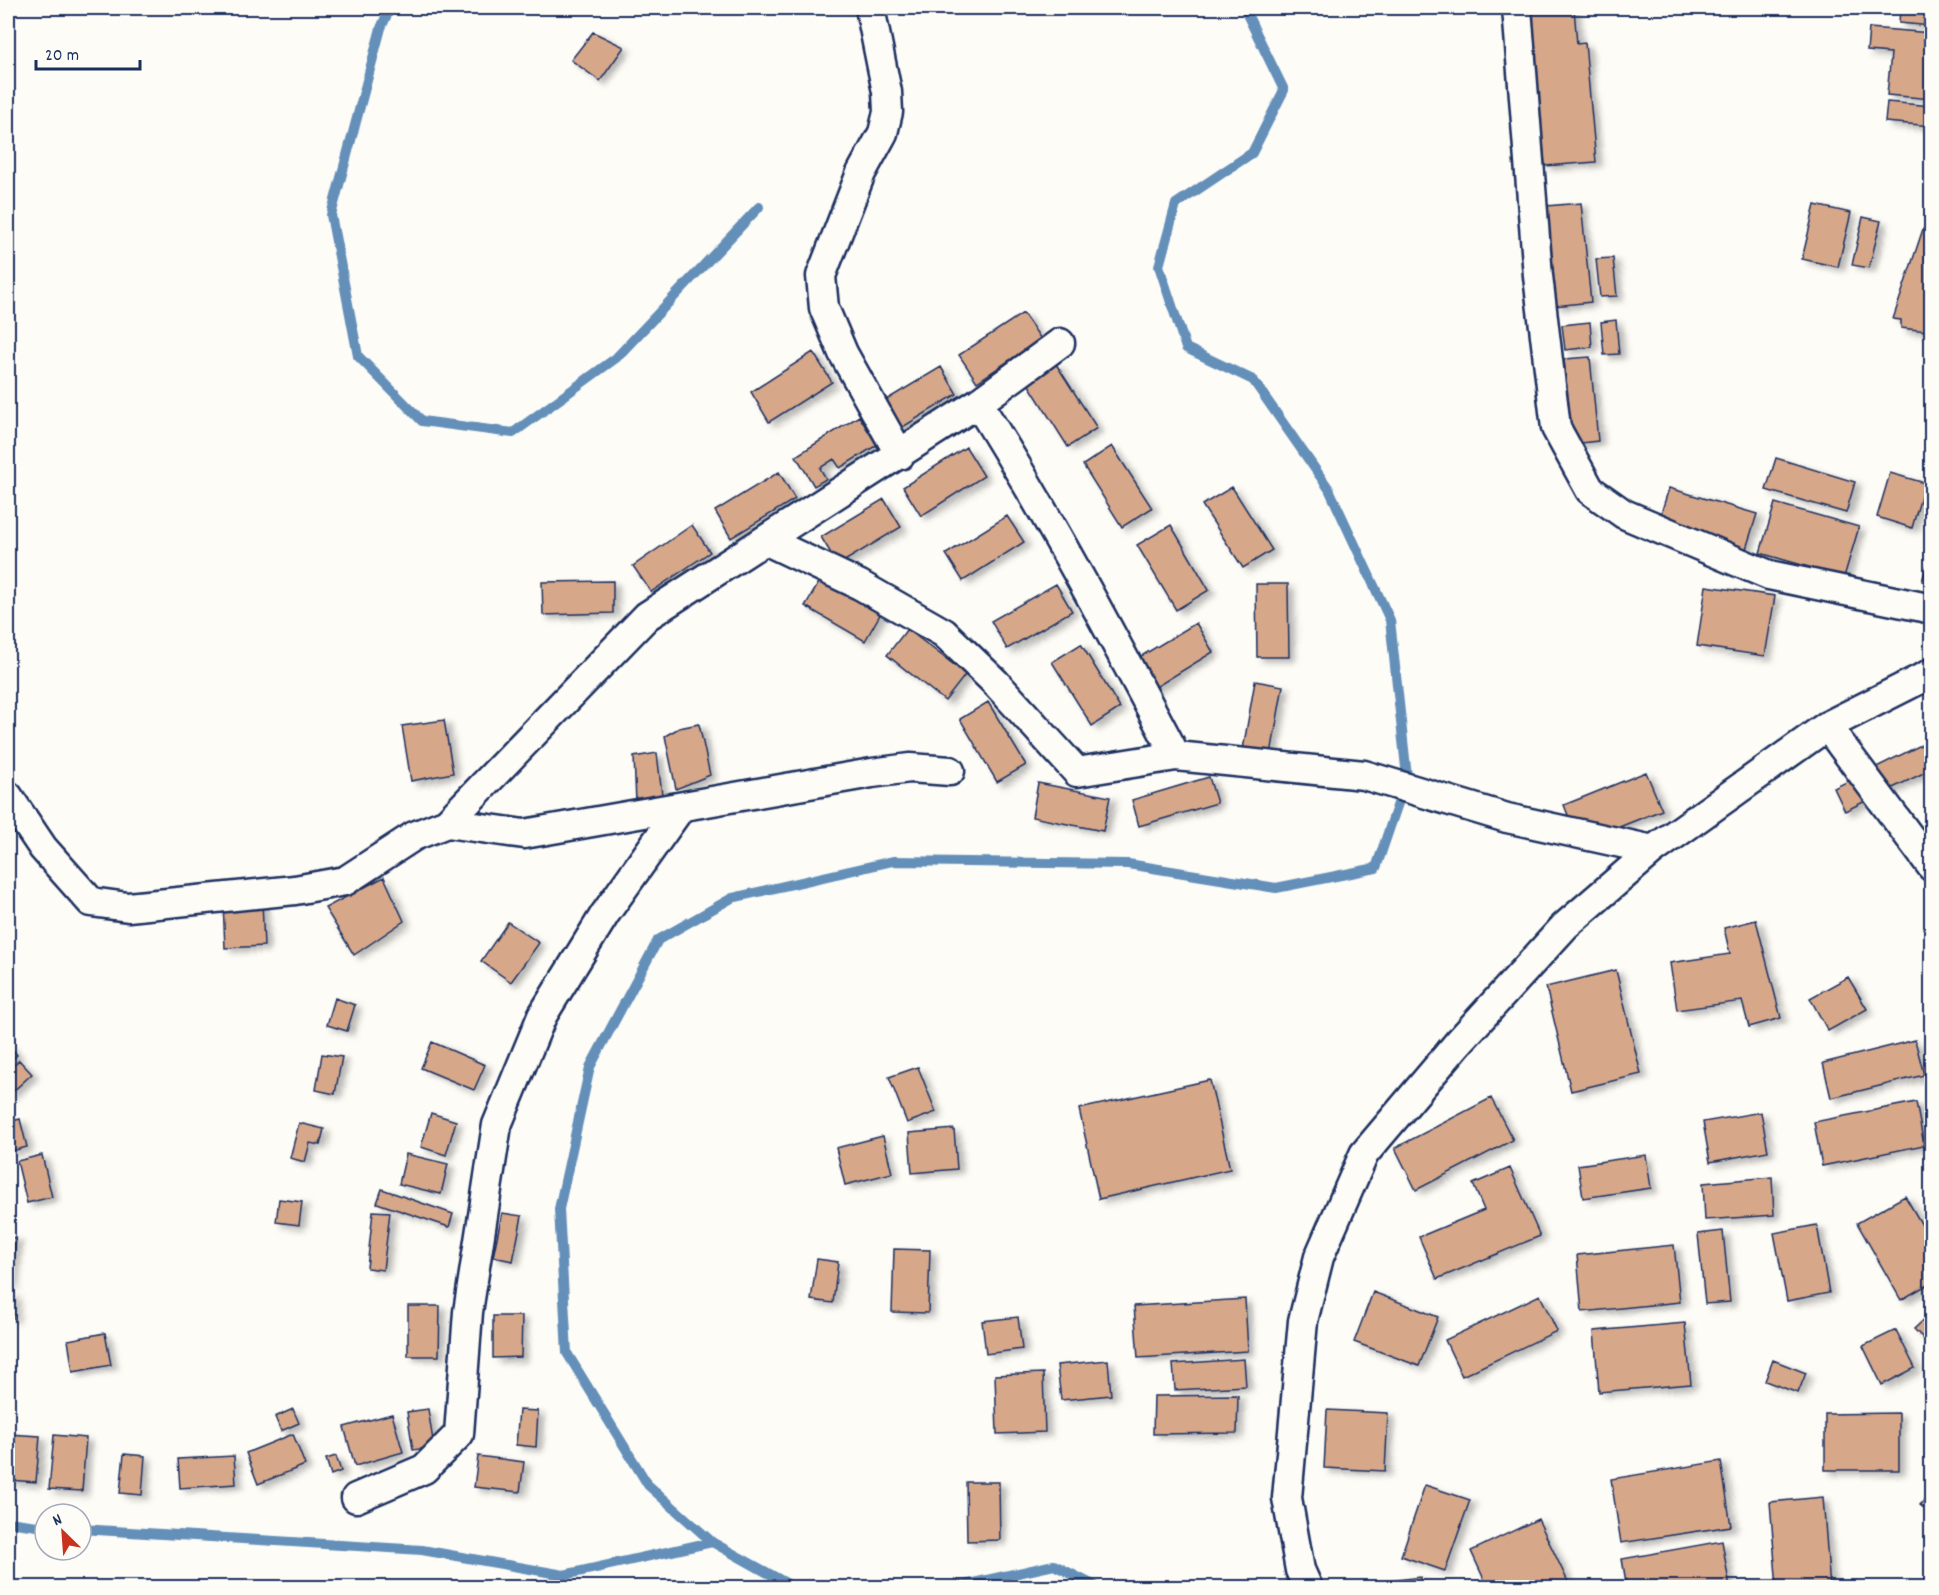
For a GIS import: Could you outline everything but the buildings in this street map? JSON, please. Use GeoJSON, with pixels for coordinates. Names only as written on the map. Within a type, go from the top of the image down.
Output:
{"type":"FeatureCollection","features":[{"type":"Feature","properties":{"kind":"street"},"geometry":{"type":"LineString","coordinates":[[870,8],[887,92],[888,112],[883,132],[861,173],[821,276],[825,308],[843,353],[900,455]]}},
{"type":"Feature","properties":{"kind":"street"},"geometry":{"type":"LineString","coordinates":[[1517,8],[1538,276],[1556,428],[1590,490],[1624,514],[1770,575],[1932,609]]}},
{"type":"Feature","properties":{"kind":"street"},"geometry":{"type":"LineString","coordinates":[[8,796],[42,848],[91,902],[128,907],[295,890],[345,881],[414,836],[447,823],[646,616],[900,455],[978,403],[1060,343]]}},
{"type":"Feature","properties":{"kind":"street"},"geometry":{"type":"LineString","coordinates":[[978,403],[1023,474],[1176,756]]}},
{"type":"Feature","properties":{"kind":"street"},"geometry":{"type":"LineString","coordinates":[[765,540],[860,585],[944,633],[996,683],[1077,772],[1176,756],[1364,775],[1507,818],[1653,850]]}},
{"type":"Feature","properties":{"kind":"street"},"geometry":{"type":"LineString","coordinates":[[1308,1587],[1300,1570],[1287,1498],[1303,1321],[1319,1257],[1364,1154],[1458,1043],[1564,926],[1653,850],[1827,726],[1932,673]]}},
{"type":"Feature","properties":{"kind":"street"},"geometry":{"type":"LineString","coordinates":[[1827,726],[1932,867]]}},
{"type":"Feature","properties":{"kind":"street"},"geometry":{"type":"LineString","coordinates":[[447,823],[524,834],[910,768],[950,771]]}},
{"type":"Feature","properties":{"kind":"street"},"geometry":{"type":"LineString","coordinates":[[356,1498],[424,1469],[459,1434],[468,1312],[497,1125],[542,1016],[605,914],[681,807]]}},
{"type":"Feature","properties":{"kind":"waterway"},"geometry":{"type":"LineString","coordinates":[[390,8],[381,28],[331,215],[358,356],[422,421],[513,433],[616,358],[759,207]]}},
{"type":"Feature","properties":{"kind":"waterway"},"geometry":{"type":"LineString","coordinates":[[795,1588],[712,1542],[648,1485],[567,1353],[559,1209],[590,1067],[658,940],[732,898],[893,861],[1128,864],[1276,888],[1376,868],[1407,777],[1390,620],[1329,489],[1253,380],[1186,348],[1159,266],[1176,204],[1252,153],[1284,90],[1244,8]]}},
{"type":"Feature","properties":{"kind":"waterway"},"geometry":{"type":"LineString","coordinates":[[8,1522],[33,1525]]}},
{"type":"Feature","properties":{"kind":"waterway"},"geometry":{"type":"LineString","coordinates":[[93,1530],[422,1550],[564,1575],[712,1542]]}},
{"type":"Feature","properties":{"kind":"waterway"},"geometry":{"type":"LineString","coordinates":[[951,1588],[1054,1565],[1099,1588]]}}]}
